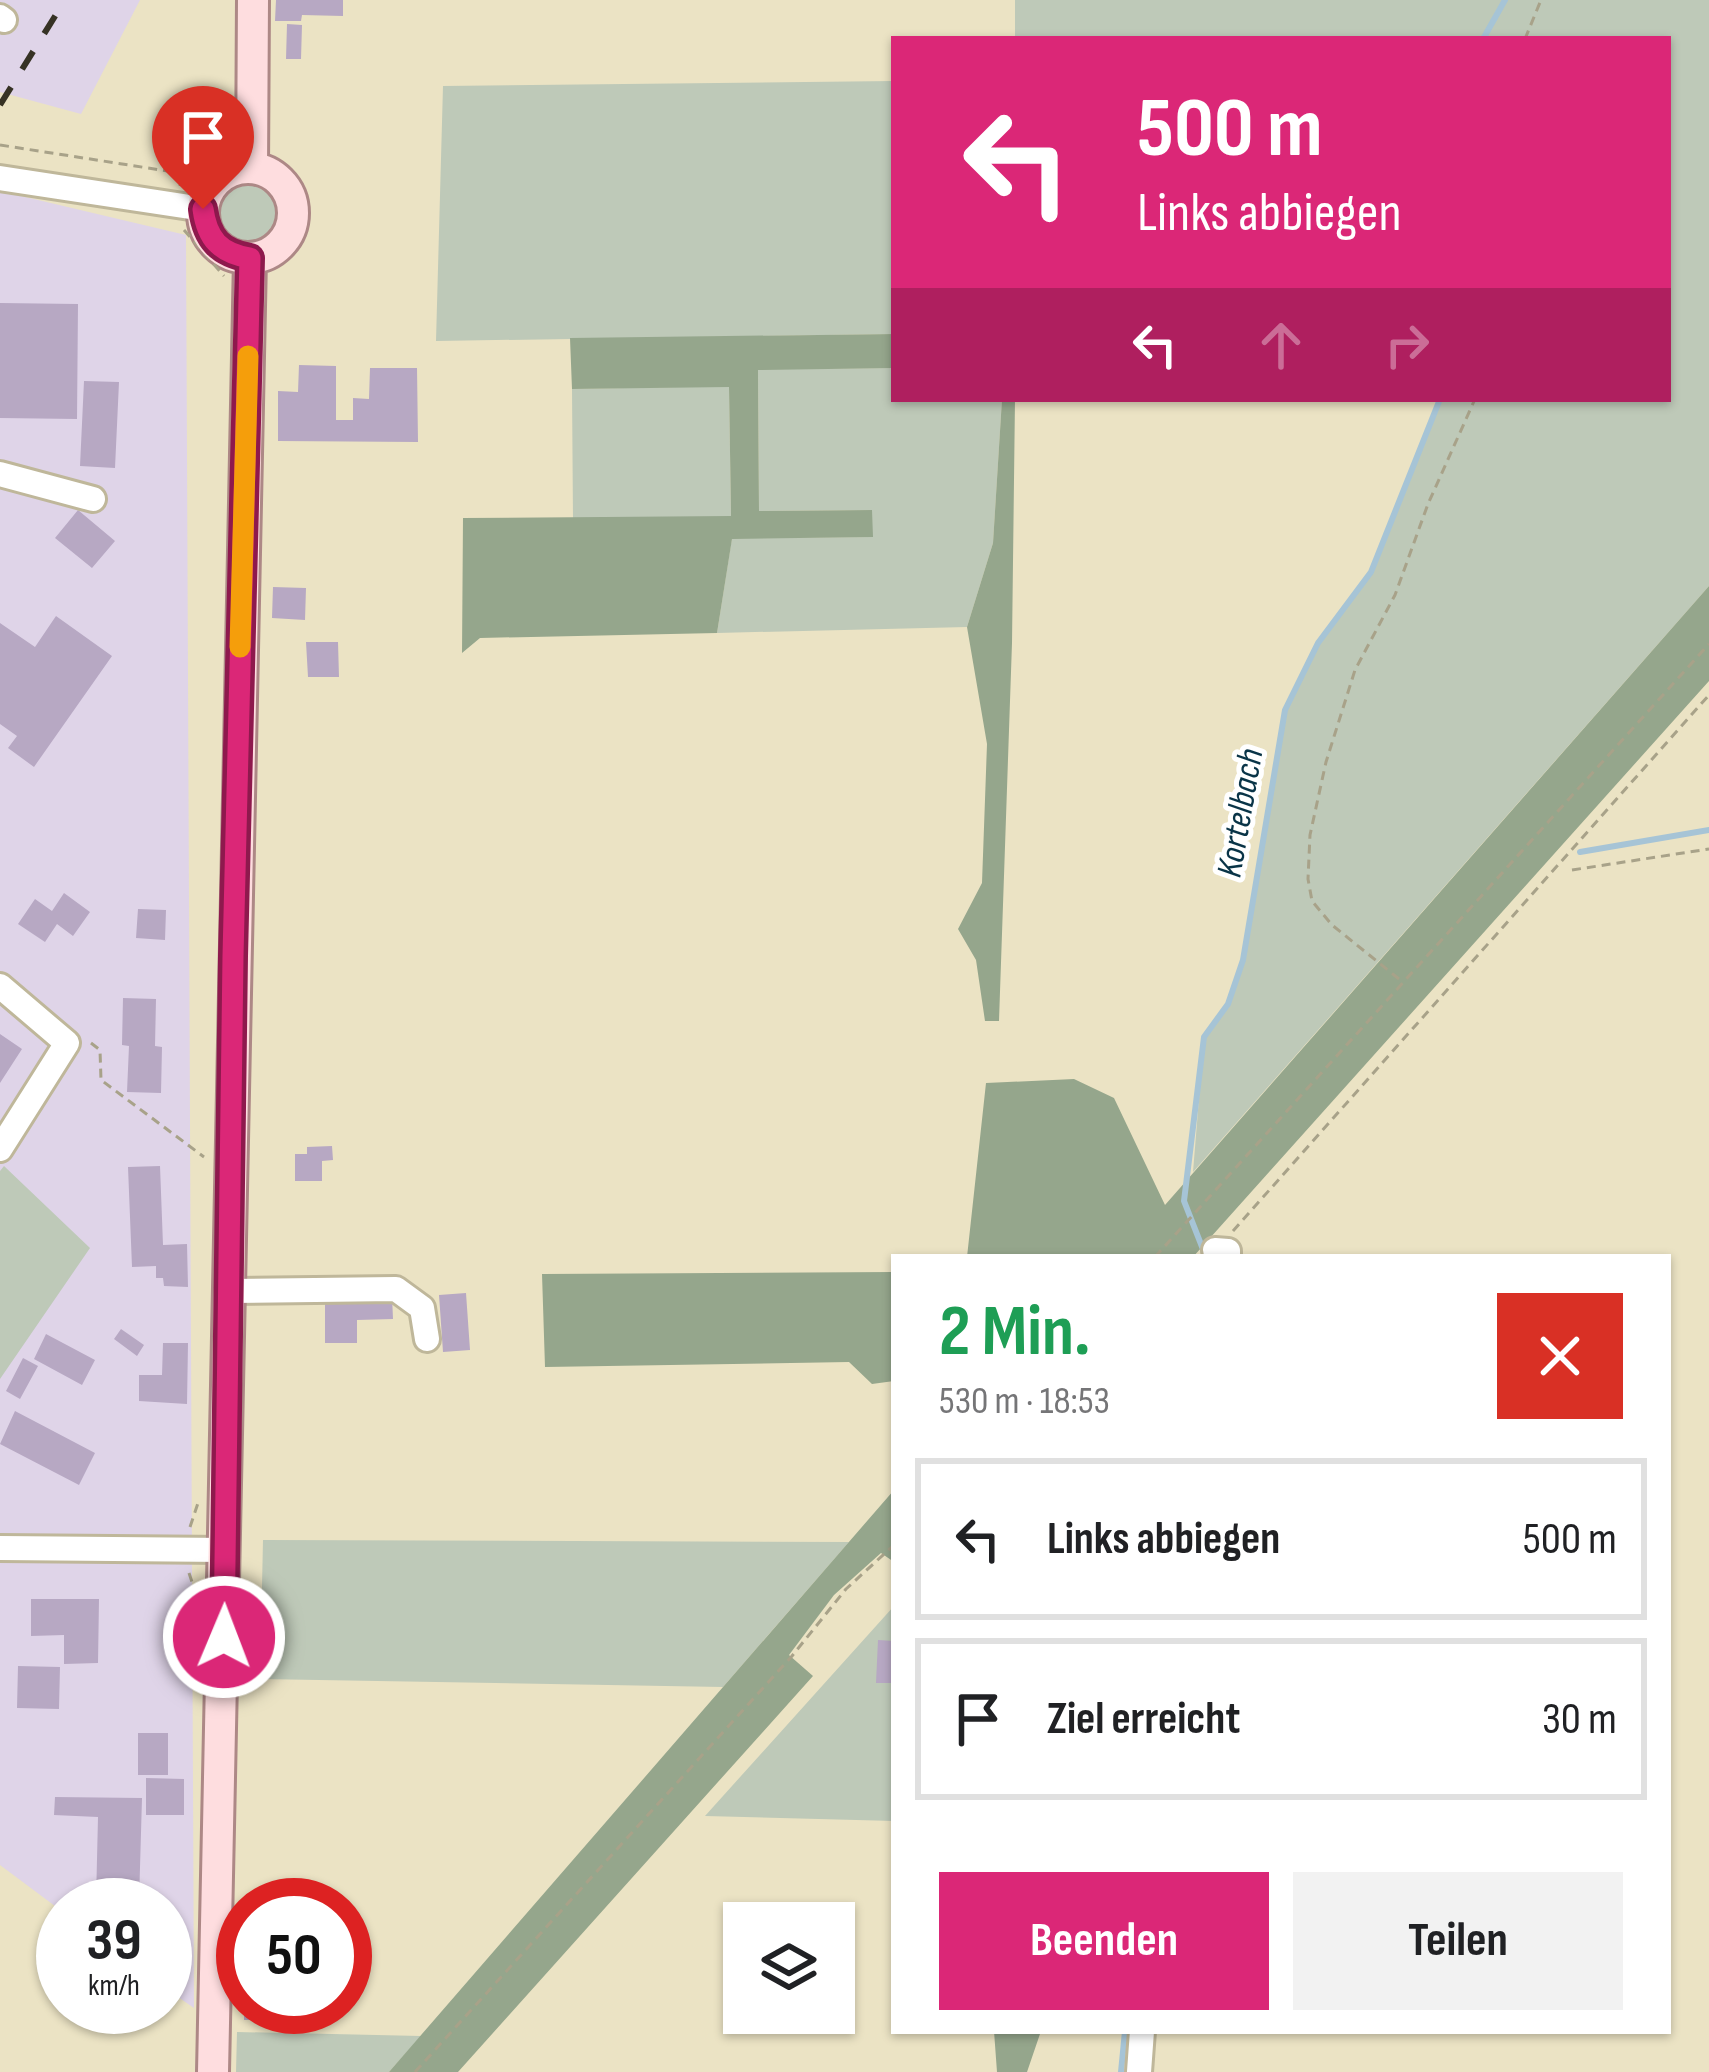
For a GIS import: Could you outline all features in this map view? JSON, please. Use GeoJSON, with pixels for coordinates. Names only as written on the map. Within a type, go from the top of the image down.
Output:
{"type":"FeatureCollection","features":[{"type":"Feature","properties":{"kind":"main road"},"geometry":{"type":"LineString","coordinates":[[252,168],[253,0]]}},
{"type":"Feature","properties":{"kind":"main road"},"geometry":{"type":"LineString","coordinates":[[252,168],[273,175],[288,191],[293,220],[278,247],[250,258],[231,255],[215,244],[205,228],[203,209],[206,196],[224,174],[252,168]]}},
{"type":"Feature","properties":{"kind":"main road"},"geometry":{"type":"LineString","coordinates":[[213,2072],[250,258]]}},
{"type":"Feature","properties":{"kind":"street"},"geometry":{"type":"LineString","coordinates":[[0,178],[203,209]]}},
{"type":"Feature","properties":{"kind":"street"},"geometry":{"type":"LineString","coordinates":[[0,473],[93,499]]}},
{"type":"Feature","properties":{"kind":"street"},"geometry":{"type":"LineString","coordinates":[[0,986],[67,1043],[0,1149]]}},
{"type":"Feature","properties":{"kind":"street"},"geometry":{"type":"LineString","coordinates":[[228,1291],[396,1289],[422,1308],[427,1339]]}},
{"type":"Feature","properties":{"kind":"street"},"geometry":{"type":"LineString","coordinates":[[0,1548],[226,1550]]}},
{"type":"Feature","properties":{"kind":"street"},"geometry":{"type":"LineString","coordinates":[[1139,2072],[1142,2034]]}},
{"type":"Feature","properties":{"kind":"path"},"geometry":{"type":"LineString","coordinates":[[1526,36],[1541,0]]}},
{"type":"Feature","properties":{"kind":"path"},"geometry":{"type":"LineString","coordinates":[[0,145],[182,173],[195,157],[229,134]]}},
{"type":"Feature","properties":{"kind":"path"},"geometry":{"type":"LineString","coordinates":[[1402,982],[1333,925],[1312,901],[1310,835],[1326,762],[1355,670],[1394,595],[1474,402]]}},
{"type":"Feature","properties":{"kind":"path"},"geometry":{"type":"LineString","coordinates":[[1158,1254],[1709,644]]}},
{"type":"Feature","properties":{"kind":"path"},"geometry":{"type":"LineString","coordinates":[[1222,1253],[1709,695]]}},
{"type":"Feature","properties":{"kind":"path"},"geometry":{"type":"LineString","coordinates":[[1573,870],[1709,849]]}},
{"type":"Feature","properties":{"kind":"path"},"geometry":{"type":"LineString","coordinates":[[85,1039],[100,1051],[101,1080],[211,1162]]}},
{"type":"Feature","properties":{"kind":"path"},"geometry":{"type":"LineString","coordinates":[[415,2072],[792,1656],[846,1589],[891,1548]]}},
{"type":"Feature","properties":{"kind":"shaded area"},"geometry":{"type":"Polygon","coordinates":[[[0,0],[140,0],[81,114],[0,92],[0,0]]]}},
{"type":"Feature","properties":{"kind":"shaded area"},"geometry":{"type":"Polygon","coordinates":[[[0,191],[186,235],[194,2008],[192,1878],[36,1878],[36,1892],[0,1865],[0,191]]]}},
{"type":"Feature","properties":{"kind":"green space"},"geometry":{"type":"Polygon","coordinates":[[[1015,0],[1709,0],[1709,586],[1193,1172],[1204,1037],[1228,1004],[1243,960],[1285,710],[1318,643],[1371,571],[1439,402],[1671,402],[1671,36],[1015,36],[1015,0]]]}},
{"type":"Feature","properties":{"kind":"green space"},"geometry":{"type":"Polygon","coordinates":[[[891,81],[891,334],[436,341],[443,86],[891,81]]]}},
{"type":"Feature","properties":{"kind":"green space"},"geometry":{"type":"Polygon","coordinates":[[[249,178],[272,188],[282,211],[272,234],[249,244],[226,234],[216,211],[226,188],[249,178]]]}},
{"type":"Feature","properties":{"kind":"green space"},"geometry":{"type":"Polygon","coordinates":[[[891,334],[891,368],[758,370],[759,511],[872,510],[873,537],[732,539],[717,633],[480,638],[462,653],[463,518],[731,516],[729,387],[572,389],[570,338],[891,334]]]}},
{"type":"Feature","properties":{"kind":"green space"},"geometry":{"type":"Polygon","coordinates":[[[891,368],[891,402],[1002,402],[993,543],[967,627],[717,633],[732,538],[872,537],[872,510],[759,511],[758,369],[891,368]]]}},
{"type":"Feature","properties":{"kind":"green space"},"geometry":{"type":"Polygon","coordinates":[[[729,386],[731,517],[573,519],[572,389],[729,386]]]}},
{"type":"Feature","properties":{"kind":"green space"},"geometry":{"type":"Polygon","coordinates":[[[1002,402],[1015,402],[999,1021],[985,1021],[976,960],[958,929],[982,883],[987,744],[967,627],[993,543],[1002,402]]]}},
{"type":"Feature","properties":{"kind":"green space"},"geometry":{"type":"Polygon","coordinates":[[[1709,586],[1709,681],[1196,1254],[967,1254],[986,1083],[1074,1079],[1114,1098],[1165,1205],[1709,586]]]}},
{"type":"Feature","properties":{"kind":"green space"},"geometry":{"type":"Polygon","coordinates":[[[4,1166],[90,1248],[0,1379],[0,1171],[4,1166]]]}},
{"type":"Feature","properties":{"kind":"green space"},"geometry":{"type":"Polygon","coordinates":[[[891,1272],[891,1381],[872,1384],[849,1362],[545,1367],[542,1274],[891,1272]]]}},
{"type":"Feature","properties":{"kind":"green space"},"geometry":{"type":"Polygon","coordinates":[[[891,1493],[891,1560],[881,1553],[834,1595],[789,1655],[813,1676],[458,2072],[389,2072],[891,1493]]]}},
{"type":"Feature","properties":{"kind":"green space"},"geometry":{"type":"Polygon","coordinates":[[[263,1540],[849,1542],[723,1687],[260,1679],[263,1540]]]}},
{"type":"Feature","properties":{"kind":"green space"},"geometry":{"type":"Polygon","coordinates":[[[891,1609],[891,1821],[705,1816],[891,1609]]]}},
{"type":"Feature","properties":{"kind":"green space"},"geometry":{"type":"Polygon","coordinates":[[[237,2034],[421,2036],[389,2072],[236,2072],[237,2034]]]}},
{"type":"Feature","properties":{"kind":"green space"},"geometry":{"type":"Polygon","coordinates":[[[994,2034],[1040,2034],[1027,2072],[997,2072],[994,2034]]]}},
{"type":"Feature","properties":{"kind":"building"},"geometry":{"type":"Polygon","coordinates":[[[276,0],[343,0],[343,16],[302,15],[301,21],[275,21],[276,0]]]}},
{"type":"Feature","properties":{"kind":"building"},"geometry":{"type":"Polygon","coordinates":[[[287,24],[302,25],[301,59],[286,59],[287,24]]]}},
{"type":"Feature","properties":{"kind":"building"},"geometry":{"type":"Polygon","coordinates":[[[0,303],[78,304],[77,419],[0,418],[0,303]]]}},
{"type":"Feature","properties":{"kind":"building"},"geometry":{"type":"Polygon","coordinates":[[[299,365],[336,366],[336,420],[353,420],[353,398],[369,399],[370,368],[417,368],[418,442],[278,441],[278,391],[298,392],[299,365]]]}},
{"type":"Feature","properties":{"kind":"building"},"geometry":{"type":"Polygon","coordinates":[[[84,381],[119,382],[115,468],[80,466],[84,381]]]}},
{"type":"Feature","properties":{"kind":"building"},"geometry":{"type":"Polygon","coordinates":[[[78,510],[115,541],[92,568],[55,538],[78,510]]]}},
{"type":"Feature","properties":{"kind":"building"},"geometry":{"type":"Polygon","coordinates":[[[273,587],[306,588],[305,620],[272,618],[273,587]]]}},
{"type":"Feature","properties":{"kind":"building"},"geometry":{"type":"Polygon","coordinates":[[[56,616],[112,656],[34,767],[8,748],[17,736],[0,724],[0,623],[35,647],[56,616]]]}},
{"type":"Feature","properties":{"kind":"building"},"geometry":{"type":"Polygon","coordinates":[[[306,642],[338,642],[339,677],[308,677],[306,642]]]}},
{"type":"Feature","properties":{"kind":"building"},"geometry":{"type":"Polygon","coordinates":[[[64,893],[90,912],[73,936],[57,924],[45,942],[18,924],[35,899],[52,911],[64,893]]]}},
{"type":"Feature","properties":{"kind":"building"},"geometry":{"type":"Polygon","coordinates":[[[138,909],[166,910],[165,940],[136,938],[138,909]]]}},
{"type":"Feature","properties":{"kind":"building"},"geometry":{"type":"Polygon","coordinates":[[[123,998],[156,999],[161,1093],[127,1092],[129,1046],[122,1045],[123,998]]]}},
{"type":"Feature","properties":{"kind":"building"},"geometry":{"type":"Polygon","coordinates":[[[0,1034],[22,1049],[0,1083],[0,1034]]]}},
{"type":"Feature","properties":{"kind":"building"},"geometry":{"type":"Polygon","coordinates":[[[332,1146],[333,1160],[322,1161],[322,1181],[295,1181],[295,1154],[307,1154],[307,1147],[332,1146]]]}},
{"type":"Feature","properties":{"kind":"building"},"geometry":{"type":"Polygon","coordinates":[[[160,1166],[163,1245],[187,1244],[188,1287],[164,1286],[163,1278],[156,1278],[156,1266],[132,1267],[128,1167],[160,1166]]]}},
{"type":"Feature","properties":{"kind":"building"},"geometry":{"type":"Polygon","coordinates":[[[466,1293],[470,1350],[443,1352],[439,1295],[466,1293]]]}},
{"type":"Feature","properties":{"kind":"building"},"geometry":{"type":"Polygon","coordinates":[[[392,1296],[393,1319],[357,1320],[357,1343],[325,1343],[325,1297],[392,1296]]]}},
{"type":"Feature","properties":{"kind":"building"},"geometry":{"type":"Polygon","coordinates":[[[121,1329],[144,1345],[137,1356],[114,1339],[121,1329]]]}},
{"type":"Feature","properties":{"kind":"building"},"geometry":{"type":"Polygon","coordinates":[[[46,1334],[95,1360],[82,1385],[34,1359],[46,1334]]]}},
{"type":"Feature","properties":{"kind":"building"},"geometry":{"type":"Polygon","coordinates":[[[163,1343],[188,1343],[187,1404],[139,1401],[139,1375],[162,1375],[163,1343]]]}},
{"type":"Feature","properties":{"kind":"building"},"geometry":{"type":"Polygon","coordinates":[[[23,1358],[38,1366],[20,1399],[6,1391],[23,1358]]]}},
{"type":"Feature","properties":{"kind":"building"},"geometry":{"type":"Polygon","coordinates":[[[15,1411],[95,1453],[79,1485],[0,1444],[15,1411]]]}},
{"type":"Feature","properties":{"kind":"building"},"geometry":{"type":"Polygon","coordinates":[[[31,1599],[99,1599],[98,1663],[64,1664],[64,1635],[31,1636],[31,1599]]]}},
{"type":"Feature","properties":{"kind":"building"},"geometry":{"type":"Polygon","coordinates":[[[878,1640],[891,1641],[891,1683],[876,1683],[878,1640]]]}},
{"type":"Feature","properties":{"kind":"building"},"geometry":{"type":"Polygon","coordinates":[[[18,1666],[60,1667],[59,1709],[17,1708],[18,1666]]]}},
{"type":"Feature","properties":{"kind":"building"},"geometry":{"type":"Polygon","coordinates":[[[138,1733],[168,1733],[168,1775],[138,1775],[138,1733]]]}},
{"type":"Feature","properties":{"kind":"building"},"geometry":{"type":"Polygon","coordinates":[[[146,1778],[184,1779],[184,1815],[146,1815],[146,1778]]]}},
{"type":"Feature","properties":{"kind":"building"},"geometry":{"type":"Polygon","coordinates":[[[55,1797],[142,1798],[140,1878],[97,1878],[98,1817],[54,1815],[55,1797]]]}},
{"type":"Feature","properties":{"kind":"waterway","name":"Kortelbach"},"geometry":{"type":"LineString","coordinates":[[1485,36],[1505,0]]}},
{"type":"Feature","properties":{"kind":"waterway","name":"Kortelbach"},"geometry":{"type":"LineString","coordinates":[[1205,1254],[1184,1201],[1204,1037],[1228,1004],[1243,960],[1285,710],[1318,643],[1371,572],[1439,402]]}},
{"type":"Feature","properties":{"kind":"waterway"},"geometry":{"type":"LineString","coordinates":[[1580,852],[1709,830]]}},
{"type":"Feature","properties":{"kind":"waterway","name":"Kortelbach"},"geometry":{"type":"LineString","coordinates":[[1121,2072],[1125,2034]]}},
{"type":"Feature","properties":{"kind":"railway"},"geometry":{"type":"LineString","coordinates":[[0,105],[65,0]]}},
{"type":"Feature","properties":{"kind":"slow traffic"},"geometry":{"type":"LineString","coordinates":[[240,647],[248,356]]}},
{"type":"Feature","properties":{"kind":"route"},"geometry":{"type":"LineString","coordinates":[[203,209],[205,228],[215,244],[231,255],[250,258],[233,956],[224,1637]]}}]}
